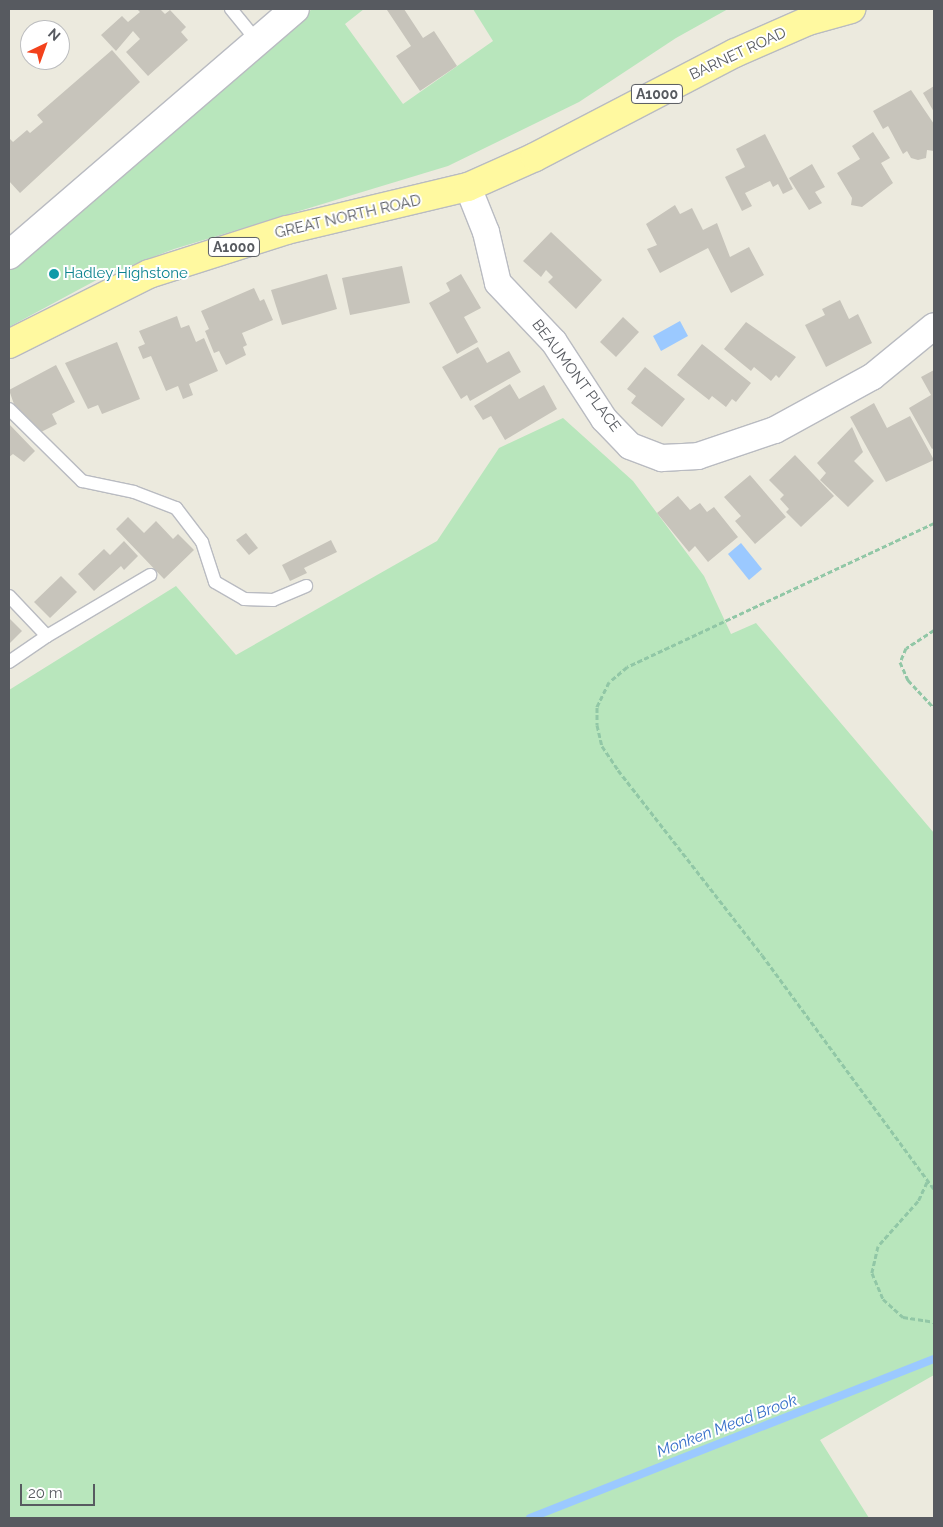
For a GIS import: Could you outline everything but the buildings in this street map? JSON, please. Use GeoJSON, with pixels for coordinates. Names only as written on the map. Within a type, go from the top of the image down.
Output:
{"type":"FeatureCollection","features":[{"type":"Feature","properties":{"kind":"main road","name":"BARNET ROAD"},"geometry":{"type":"LineString","coordinates":[[468,187],[535,157],[735,53],[808,21],[851,9]]}},
{"type":"Feature","properties":{"kind":"main road","name":"GREAT NORTH ROAD"},"geometry":{"type":"LineString","coordinates":[[9,344],[150,274],[287,230],[468,187]]}},
{"type":"Feature","properties":{"kind":"street"},"geometry":{"type":"LineString","coordinates":[[9,255],[294,9]]}},
{"type":"Feature","properties":{"kind":"street","name":"BEAUMONT PLACE"},"geometry":{"type":"LineString","coordinates":[[468,187],[486,232],[498,283],[554,342],[604,419],[630,446],[662,458],[698,456],[775,430],[872,377],[934,326]]}},
{"type":"Feature","properties":{"kind":"lane"},"geometry":{"type":"LineString","coordinates":[[230,9],[247,49]]}},
{"type":"Feature","properties":{"kind":"lane"},"geometry":{"type":"LineString","coordinates":[[9,409],[82,481],[134,492],[176,508],[202,542],[215,582],[244,599],[273,600],[306,586]]}},
{"type":"Feature","properties":{"kind":"lane"},"geometry":{"type":"LineString","coordinates":[[9,662],[47,636],[150,575]]}},
{"type":"Feature","properties":{"kind":"lane"},"geometry":{"type":"LineString","coordinates":[[9,596],[47,636]]}},
{"type":"Feature","properties":{"kind":"path"},"geometry":{"type":"LineString","coordinates":[[934,523],[627,667],[609,682],[597,707],[596,725],[602,746],[618,770],[762,955],[934,1189]]}},
{"type":"Feature","properties":{"kind":"path"},"geometry":{"type":"LineString","coordinates":[[934,630],[906,648],[900,662],[908,680],[934,708]]}},
{"type":"Feature","properties":{"kind":"path"},"geometry":{"type":"LineString","coordinates":[[927,1182],[918,1201],[878,1246],[872,1273],[883,1299],[903,1317],[934,1322]]}},
{"type":"Feature","properties":{"kind":"green space"},"geometry":{"type":"Polygon","coordinates":[[[312,9],[364,9],[345,24],[403,104],[493,41],[473,9],[728,9],[676,38],[579,102],[448,166],[174,249],[104,276],[9,327],[9,269],[312,9]]]}},
{"type":"Feature","properties":{"kind":"green space"},"geometry":{"type":"Polygon","coordinates":[[[563,418],[633,481],[704,576],[731,634],[756,623],[934,833],[934,1375],[820,1440],[869,1518],[9,1518],[9,690],[176,586],[236,655],[437,541],[499,448],[563,418]]]}},
{"type":"Feature","properties":{"kind":"water"},"geometry":{"type":"Polygon","coordinates":[[[680,321],[688,336],[661,351],[653,336],[680,321]]]}},
{"type":"Feature","properties":{"kind":"water"},"geometry":{"type":"Polygon","coordinates":[[[741,543],[762,569],[749,580],[728,554],[741,543]]]}},
{"type":"Feature","properties":{"kind":"waterway","name":"Monken Mead Brook"},"geometry":{"type":"LineString","coordinates":[[530,1518],[934,1359]]}},
{"type":"Feature","properties":{"kind":"place","name":"Hadley Highstone"},"geometry":{"type":"Point","coordinates":[54,274]}}]}
